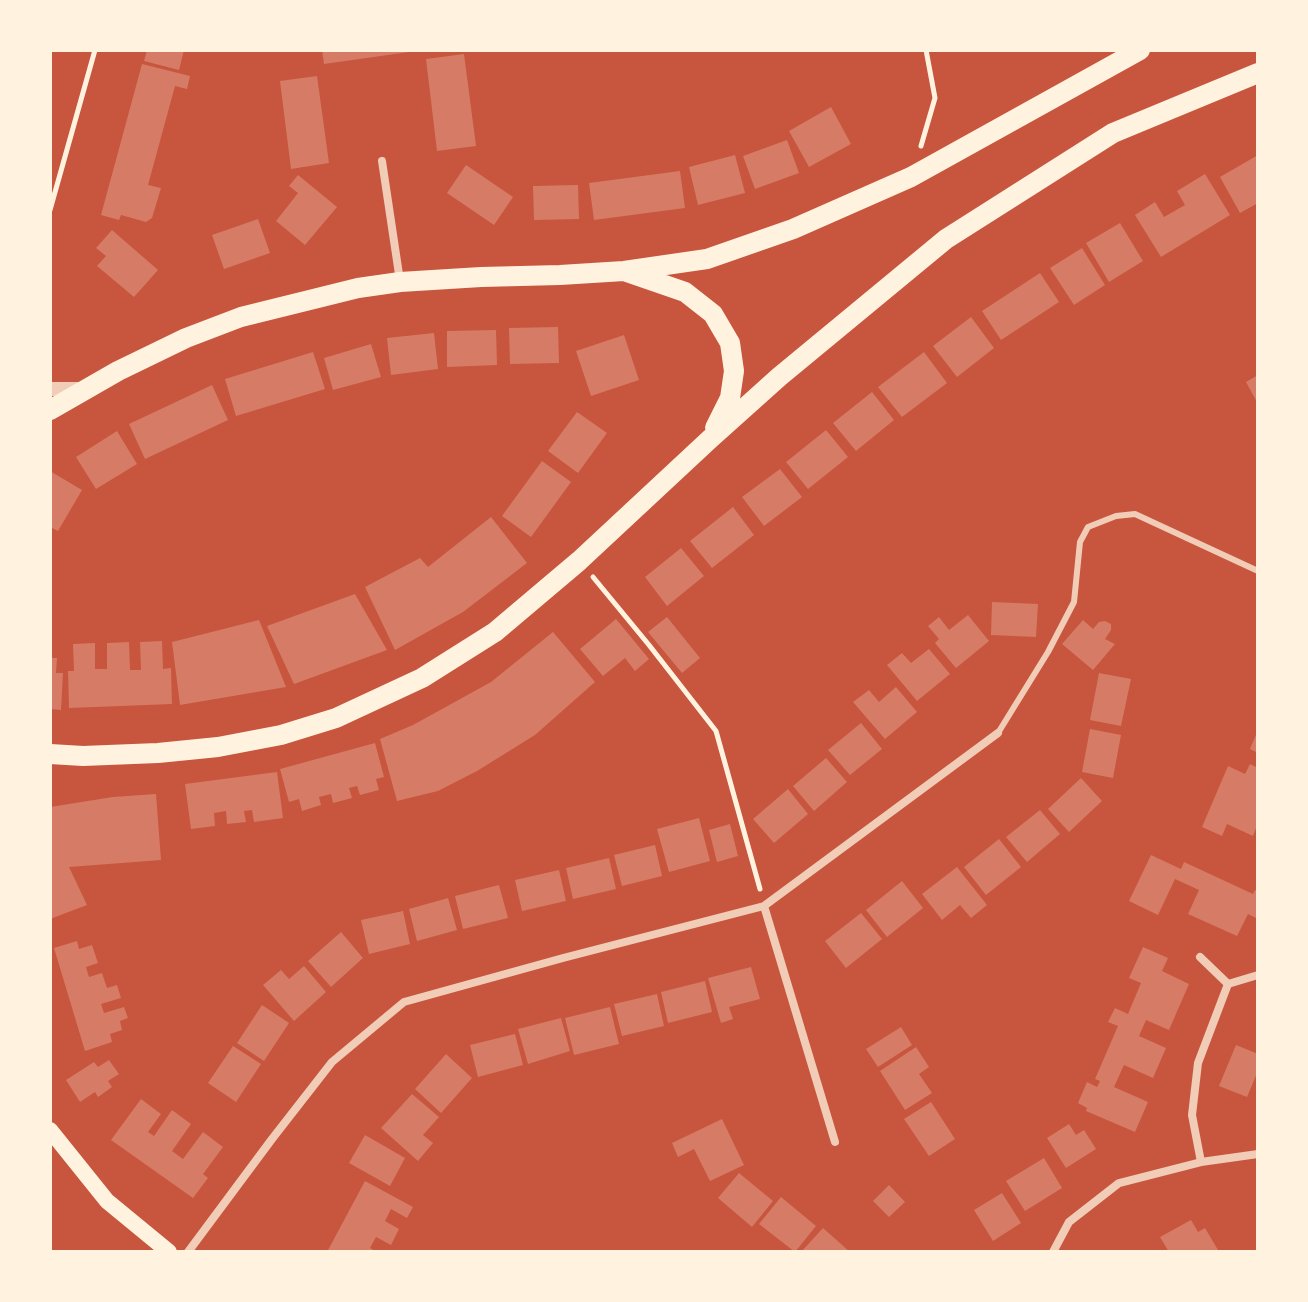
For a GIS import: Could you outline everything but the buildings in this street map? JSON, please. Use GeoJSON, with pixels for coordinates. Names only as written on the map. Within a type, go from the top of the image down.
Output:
{"type":"FeatureCollection","features":[{"type":"Feature","properties":{"kind":"main road"},"geometry":{"type":"LineString","coordinates":[[50,410],[118,371],[186,338],[241,317],[358,288],[400,282],[624,271],[707,259],[793,229],[911,177],[1140,50]]}},
{"type":"Feature","properties":{"kind":"main road"},"geometry":{"type":"LineString","coordinates":[[50,757],[158,753],[218,747],[281,735],[336,718],[422,678],[495,632],[579,561],[779,377],[946,239],[1113,133],[1258,73]]}},
{"type":"Feature","properties":{"kind":"main road"},"geometry":{"type":"LineString","coordinates":[[624,271],[685,292],[713,314],[730,343],[734,371],[730,398],[710,439]]}},
{"type":"Feature","properties":{"kind":"main road"},"geometry":{"type":"LineString","coordinates":[[50,1130],[107,1201],[169,1252]]}},
{"type":"Feature","properties":{"kind":"street"},"geometry":{"type":"LineString","coordinates":[[382,161],[400,282]]}},
{"type":"Feature","properties":{"kind":"street"},"geometry":{"type":"LineString","coordinates":[[50,389],[85,389]]}},
{"type":"Feature","properties":{"kind":"street"},"geometry":{"type":"LineString","coordinates":[[188,1252],[332,1062],[404,1002],[764,906],[998,733]]}},
{"type":"Feature","properties":{"kind":"street"},"geometry":{"type":"LineString","coordinates":[[764,906],[835,1142]]}},
{"type":"Feature","properties":{"kind":"street"},"geometry":{"type":"LineString","coordinates":[[1200,957],[1228,984]]}},
{"type":"Feature","properties":{"kind":"street"},"geometry":{"type":"LineString","coordinates":[[1228,984],[1258,975]]}},
{"type":"Feature","properties":{"kind":"street"},"geometry":{"type":"LineString","coordinates":[[1201,1162],[1192,1115],[1198,1063],[1228,984]]}},
{"type":"Feature","properties":{"kind":"street"},"geometry":{"type":"LineString","coordinates":[[1053,1252],[1069,1222],[1119,1183],[1201,1162],[1258,1154]]}},
{"type":"Feature","properties":{"kind":"lane"},"geometry":{"type":"LineString","coordinates":[[998,733],[1048,652],[1074,602],[1080,542],[1088,527],[1116,516],[1135,514],[1258,571]]}},
{"type":"Feature","properties":{"kind":"path"},"geometry":{"type":"LineString","coordinates":[[50,210],[95,50]]}},
{"type":"Feature","properties":{"kind":"path"},"geometry":{"type":"LineString","coordinates":[[911,177],[935,98],[926,50]]}},
{"type":"Feature","properties":{"kind":"path"},"geometry":{"type":"LineString","coordinates":[[579,561],[716,731],[764,906]]}}]}
